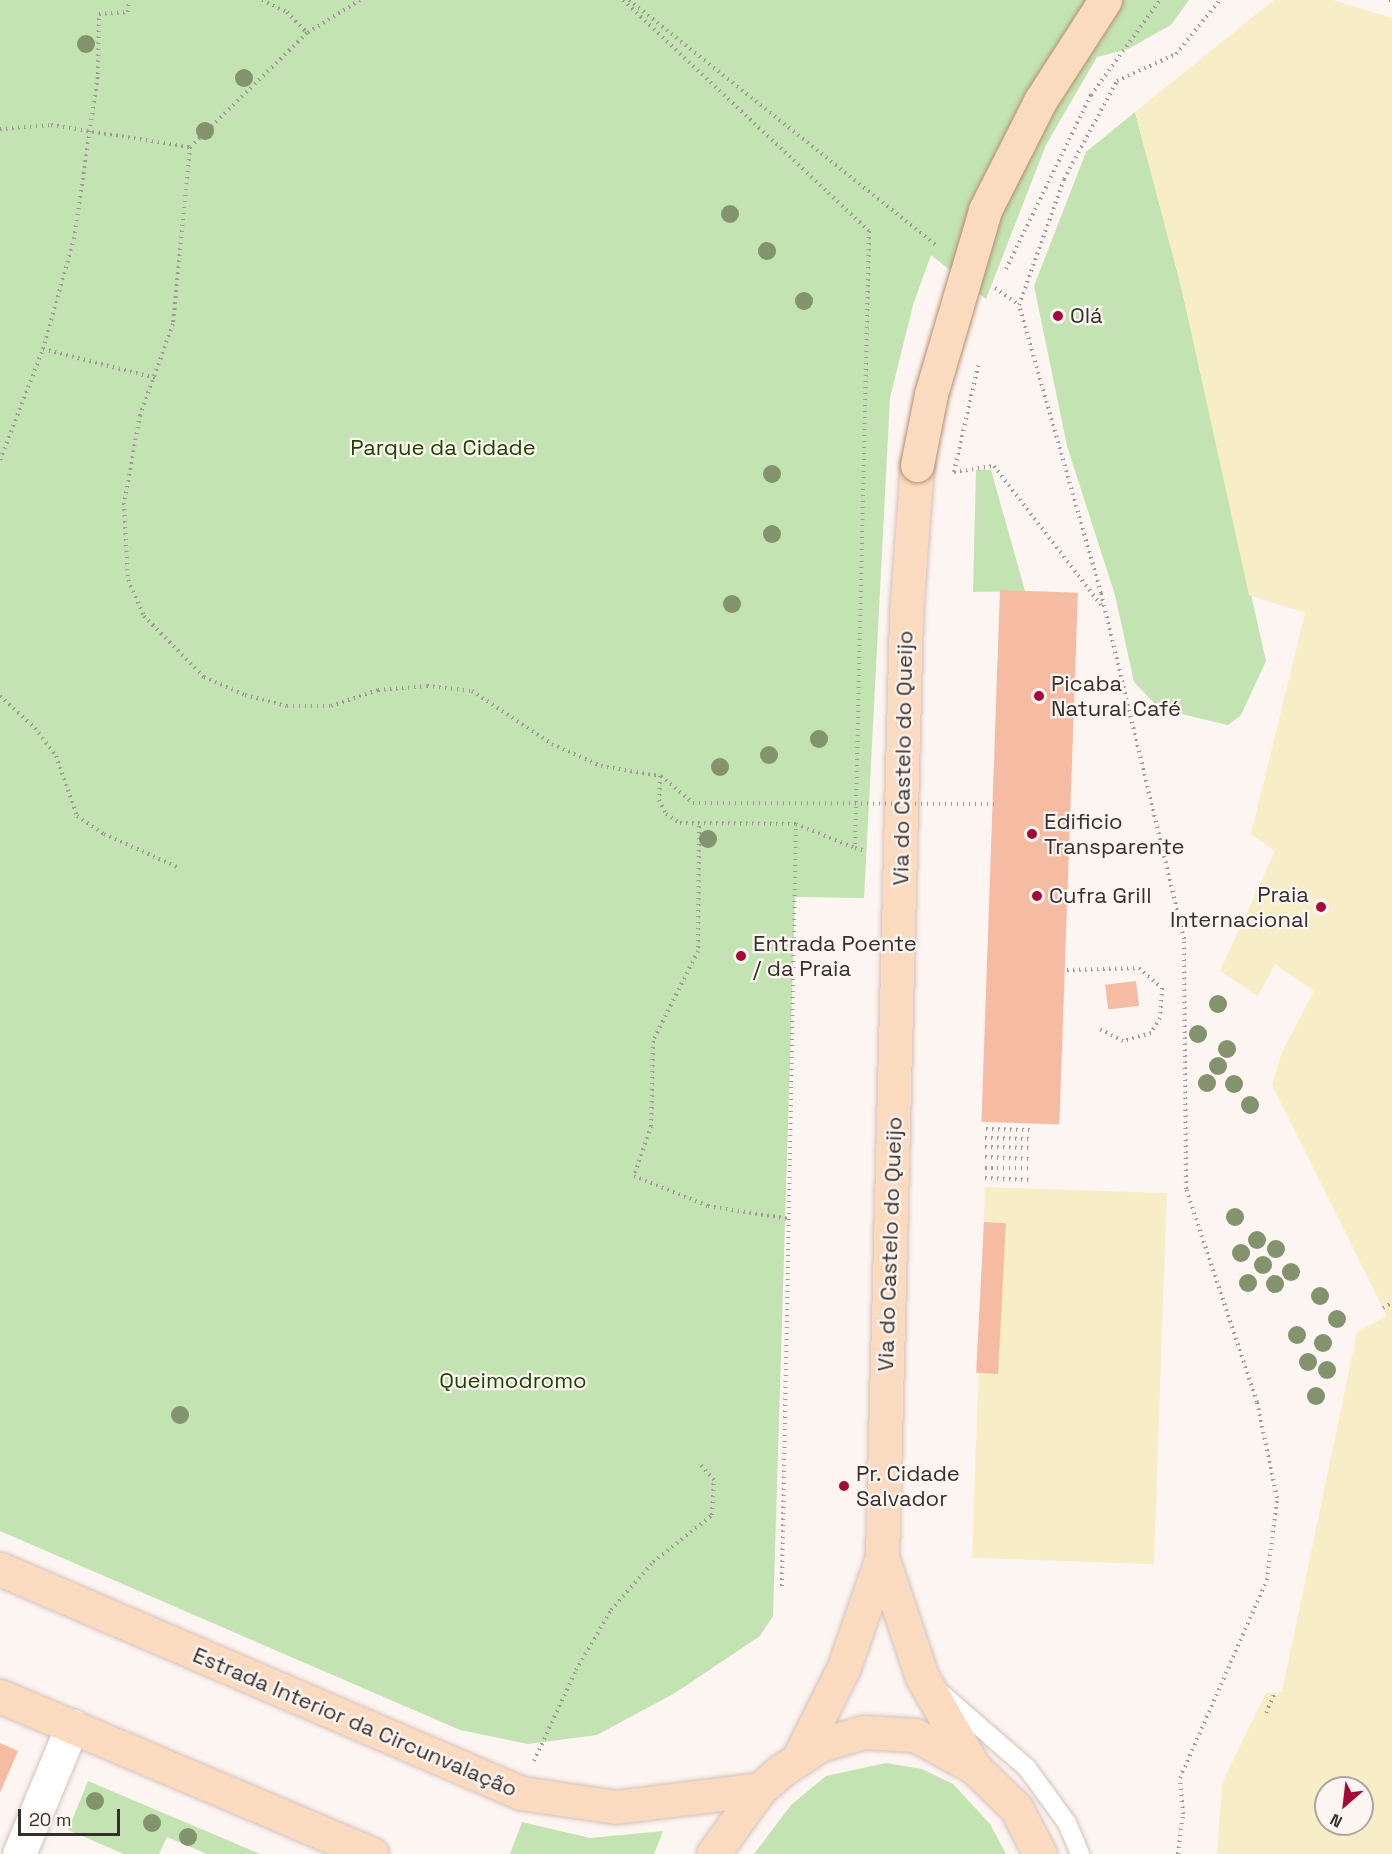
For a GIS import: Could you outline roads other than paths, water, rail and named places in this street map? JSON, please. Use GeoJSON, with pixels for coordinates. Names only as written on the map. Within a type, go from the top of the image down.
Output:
{"type":"FeatureCollection","features":[{"type":"Feature","properties":{"kind":"main road","name":"Via do Castelo do Queijo"},"geometry":{"type":"LineString","coordinates":[[799,1757],[844,1667],[882,1557],[906,614],[917,465],[931,394],[985,210],[1040,101],[1106,0]]}},
{"type":"Feature","properties":{"kind":"main road","name":"Via do Castelo do Queijo"},"geometry":{"type":"LineString","coordinates":[[882,1557],[922,1677],[974,1767]]}},
{"type":"Feature","properties":{"kind":"main road","name":"Estrada Interior da Circunvalação"},"geometry":{"type":"LineString","coordinates":[[0,1569],[521,1792],[616,1807],[760,1789]]}},
{"type":"Feature","properties":{"kind":"main road"},"geometry":{"type":"LineString","coordinates":[[0,1695],[372,1854]]}},
{"type":"Feature","properties":{"kind":"main road"},"geometry":{"type":"LineString","coordinates":[[713,1854],[760,1789],[799,1757],[848,1737],[893,1732],[943,1746],[974,1767],[1016,1808],[1041,1854]]}},
{"type":"Feature","properties":{"kind":"street"},"geometry":{"type":"LineString","coordinates":[[19,1854],[72,1726]]}},
{"type":"Feature","properties":{"kind":"lane"},"geometry":{"type":"LineString","coordinates":[[922,1677],[1027,1768],[1067,1823],[1080,1854]]}},
{"type":"Feature","properties":{"kind":"place","name":"Olá"},"geometry":{"type":"Point","coordinates":[1058,316]}},
{"type":"Feature","properties":{"kind":"place","name":"Picaba Natural Café"},"geometry":{"type":"Point","coordinates":[1039,696]}},
{"type":"Feature","properties":{"kind":"place","name":"Edificio Transparente"},"geometry":{"type":"Point","coordinates":[1032,834]}},
{"type":"Feature","properties":{"kind":"place","name":"Cufra Grill"},"geometry":{"type":"Point","coordinates":[1037,896]}},
{"type":"Feature","properties":{"kind":"place","name":"Praia Internacional"},"geometry":{"type":"Point","coordinates":[1321,907]}},
{"type":"Feature","properties":{"kind":"place","name":"Entrada Poente / da Praia"},"geometry":{"type":"Point","coordinates":[741,956]}},
{"type":"Feature","properties":{"kind":"place","name":"Pr. Cidade Salvador"},"geometry":{"type":"Point","coordinates":[844,1486]}},
{"type":"Feature","properties":{"kind":"park label","name":"Parque da Cidade"},"geometry":{"type":"Point","coordinates":[443,448]}},
{"type":"Feature","properties":{"kind":"park label","name":"Queimodromo"},"geometry":{"type":"Point","coordinates":[513,1381]}}]}
